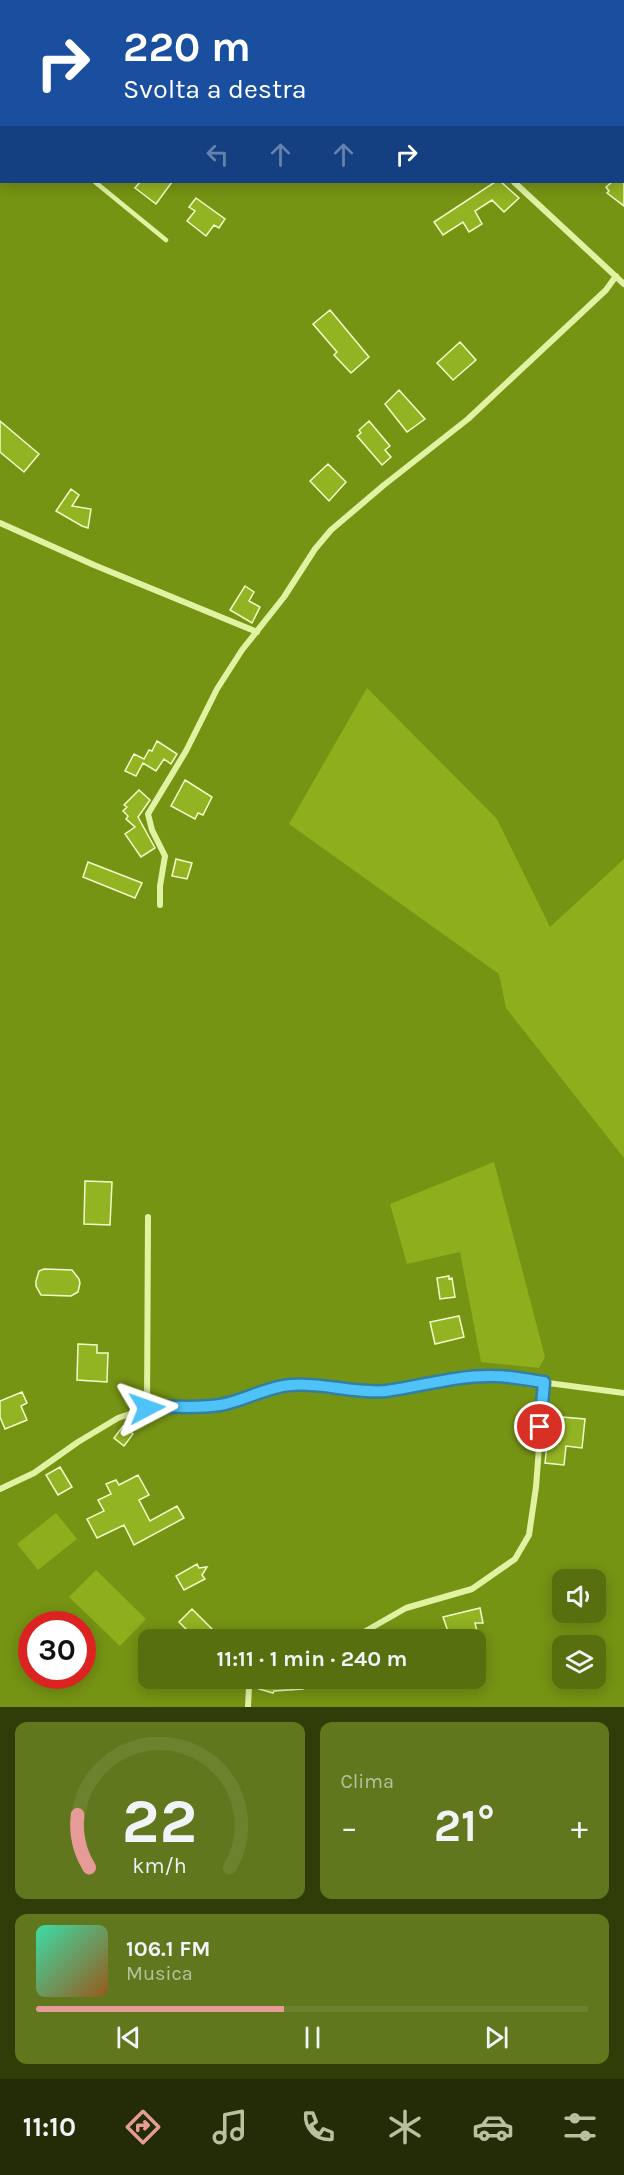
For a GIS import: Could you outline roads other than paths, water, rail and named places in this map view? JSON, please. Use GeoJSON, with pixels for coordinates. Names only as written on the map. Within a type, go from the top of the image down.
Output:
{"type":"FeatureCollection","features":[{"type":"Feature","properties":{"kind":"street"},"geometry":{"type":"LineString","coordinates":[[515,183],[624,284]]}},
{"type":"Feature","properties":{"kind":"street"},"geometry":{"type":"LineString","coordinates":[[160,905],[160,886],[165,856],[152,830],[148,814],[242,650],[284,597],[315,549],[331,530],[468,419],[606,290],[616,276]]}},
{"type":"Feature","properties":{"kind":"street"},"geometry":{"type":"LineString","coordinates":[[0,523],[94,565],[257,632]]}},
{"type":"Feature","properties":{"kind":"street"},"geometry":{"type":"LineString","coordinates":[[147,1408],[148,1216]]}},
{"type":"Feature","properties":{"kind":"street"},"geometry":{"type":"LineString","coordinates":[[0,1489],[34,1473],[78,1442],[118,1418],[147,1408],[170,1405],[198,1407],[221,1405],[262,1391],[290,1385],[319,1384],[364,1391],[384,1391],[472,1377],[495,1376],[624,1393]]}},
{"type":"Feature","properties":{"kind":"street"},"geometry":{"type":"LineString","coordinates":[[369,1629],[406,1608],[472,1589],[515,1559],[530,1535],[544,1382]]}},
{"type":"Feature","properties":{"kind":"street"},"geometry":{"type":"LineString","coordinates":[[248,1707],[249,1689]]}},
{"type":"Feature","properties":{"kind":"lane"},"geometry":{"type":"LineString","coordinates":[[96,183],[166,240]]}}]}
